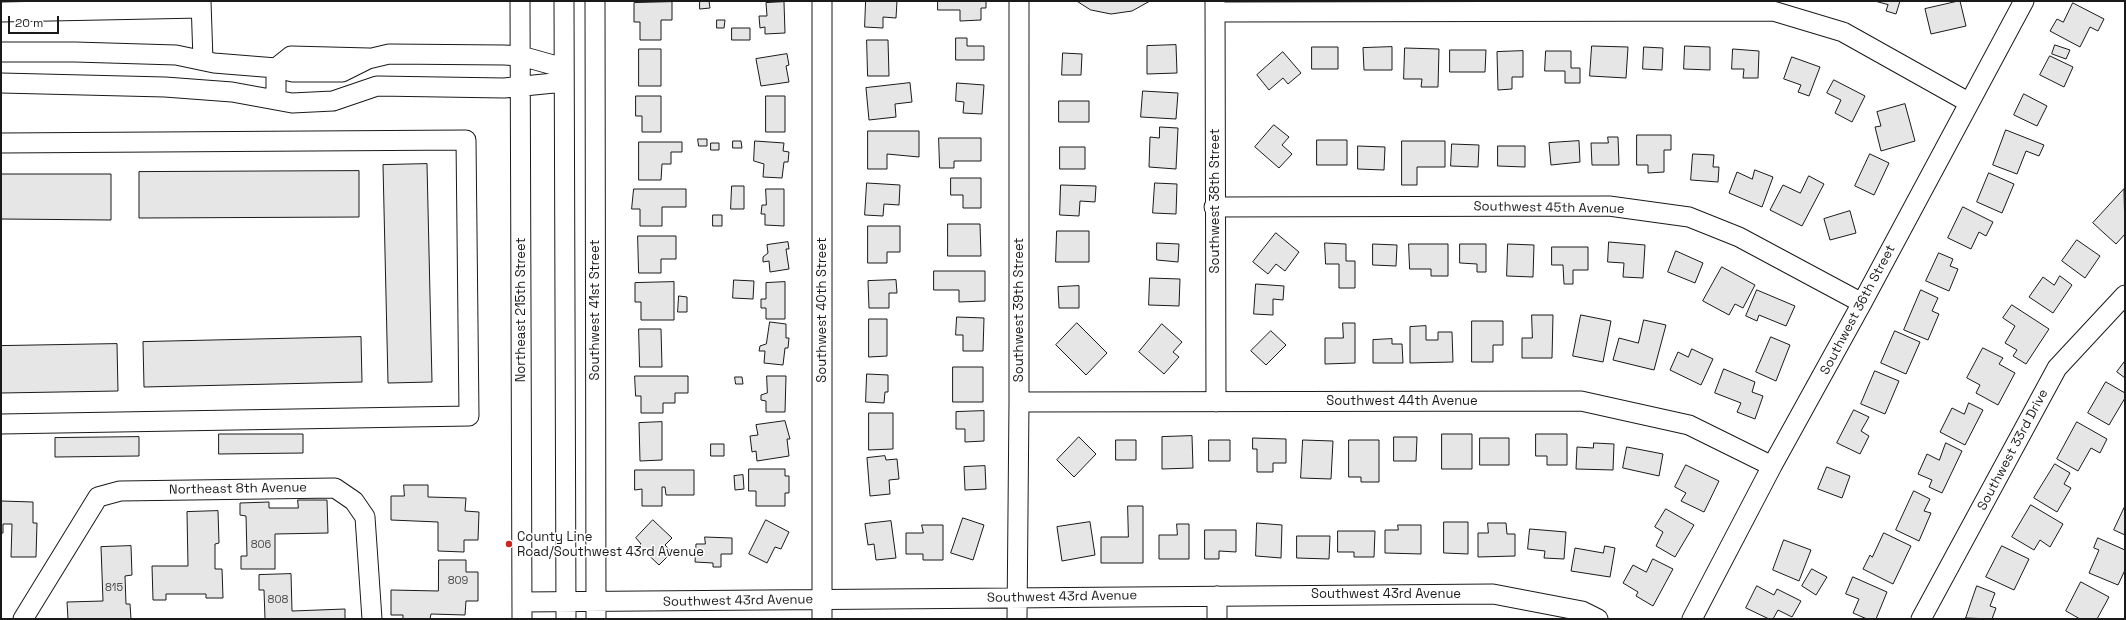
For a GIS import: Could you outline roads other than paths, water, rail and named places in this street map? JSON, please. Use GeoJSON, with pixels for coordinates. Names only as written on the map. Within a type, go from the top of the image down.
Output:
{"type":"FeatureCollection","features":[{"type":"Feature","properties":{"kind":"street","name":"Northeast 215th Street"},"geometry":{"type":"LineString","coordinates":[[520,1],[522,611]]}},
{"type":"Feature","properties":{"kind":"street"},"geometry":{"type":"LineString","coordinates":[[564,1],[566,610]]}},
{"type":"Feature","properties":{"kind":"street","name":"Southwest 41st Street"},"geometry":{"type":"LineString","coordinates":[[595,1],[596,610]]}},
{"type":"Feature","properties":{"kind":"street","name":"Southwest 40th Street"},"geometry":{"type":"LineString","coordinates":[[822,1],[822,619]]}},
{"type":"Feature","properties":{"kind":"street","name":"Southwest 39th Street"},"geometry":{"type":"LineString","coordinates":[[1017,619],[1019,402],[1019,1]]}},
{"type":"Feature","properties":{"kind":"street","name":"Southwest 36th Street"},"geometry":{"type":"LineString","coordinates":[[1692,619],[1772,466],[1862,303],[1968,102],[2024,1]]}},
{"type":"Feature","properties":{"kind":"street"},"geometry":{"type":"LineString","coordinates":[[1,12],[200,5],[203,60]]}},
{"type":"Feature","properties":{"kind":"street"},"geometry":{"type":"LineString","coordinates":[[1215,6],[1773,11],[1843,32],[1968,102]]}},
{"type":"Feature","properties":{"kind":"street","name":"Southwest 38th Street"},"geometry":{"type":"LineString","coordinates":[[1215,6],[1214,207],[1216,402]]}},
{"type":"Feature","properties":{"kind":"street"},"geometry":{"type":"LineString","coordinates":[[1,52],[176,54],[203,60],[276,68],[293,72],[342,72],[370,58],[389,54],[521,56],[564,75]]}},
{"type":"Feature","properties":{"kind":"street"},"geometry":{"type":"LineString","coordinates":[[276,68],[276,100]]}},
{"type":"Feature","properties":{"kind":"street"},"geometry":{"type":"LineString","coordinates":[[1,83],[165,87],[232,92],[292,103],[332,101],[377,86],[520,87],[564,75]]}},
{"type":"Feature","properties":{"kind":"street"},"geometry":{"type":"LineString","coordinates":[[1,144],[466,140],[469,416],[1,424]]}},
{"type":"Feature","properties":{"kind":"street","name":"Southwest 45th Avenue"},"geometry":{"type":"LineString","coordinates":[[1214,207],[1608,206],[1689,217],[1739,237],[1862,303]]}},
{"type":"Feature","properties":{"kind":"street","name":"Southwest 33rd Drive"},"geometry":{"type":"LineString","coordinates":[[1921,619],[2057,368],[2125,295]]}},
{"type":"Feature","properties":{"kind":"street","name":"Southwest 44th Avenue"},"geometry":{"type":"LineString","coordinates":[[1019,402],[1581,401],[1689,425],[1772,466]]}},
{"type":"Feature","properties":{"kind":"street","name":"Northeast 8th Avenue"},"geometry":{"type":"LineString","coordinates":[[24,619],[98,497],[120,491],[335,488],[354,501],[366,517],[372,619]]}},
{"type":"Feature","properties":{"kind":"street","name":"Southwest 43rd Avenue"},"geometry":{"type":"LineString","coordinates":[[522,611],[596,610],[822,600],[1493,594],[1582,611],[1598,619]]}},
{"type":"Feature","properties":{"kind":"street"},"geometry":{"type":"LineString","coordinates":[[1217,596],[1217,619]]}},
{"type":"Feature","properties":{"kind":"place","name":"County Line Road/Southwest 43rd Avenue"},"geometry":{"type":"Point","coordinates":[509,544]}}]}
